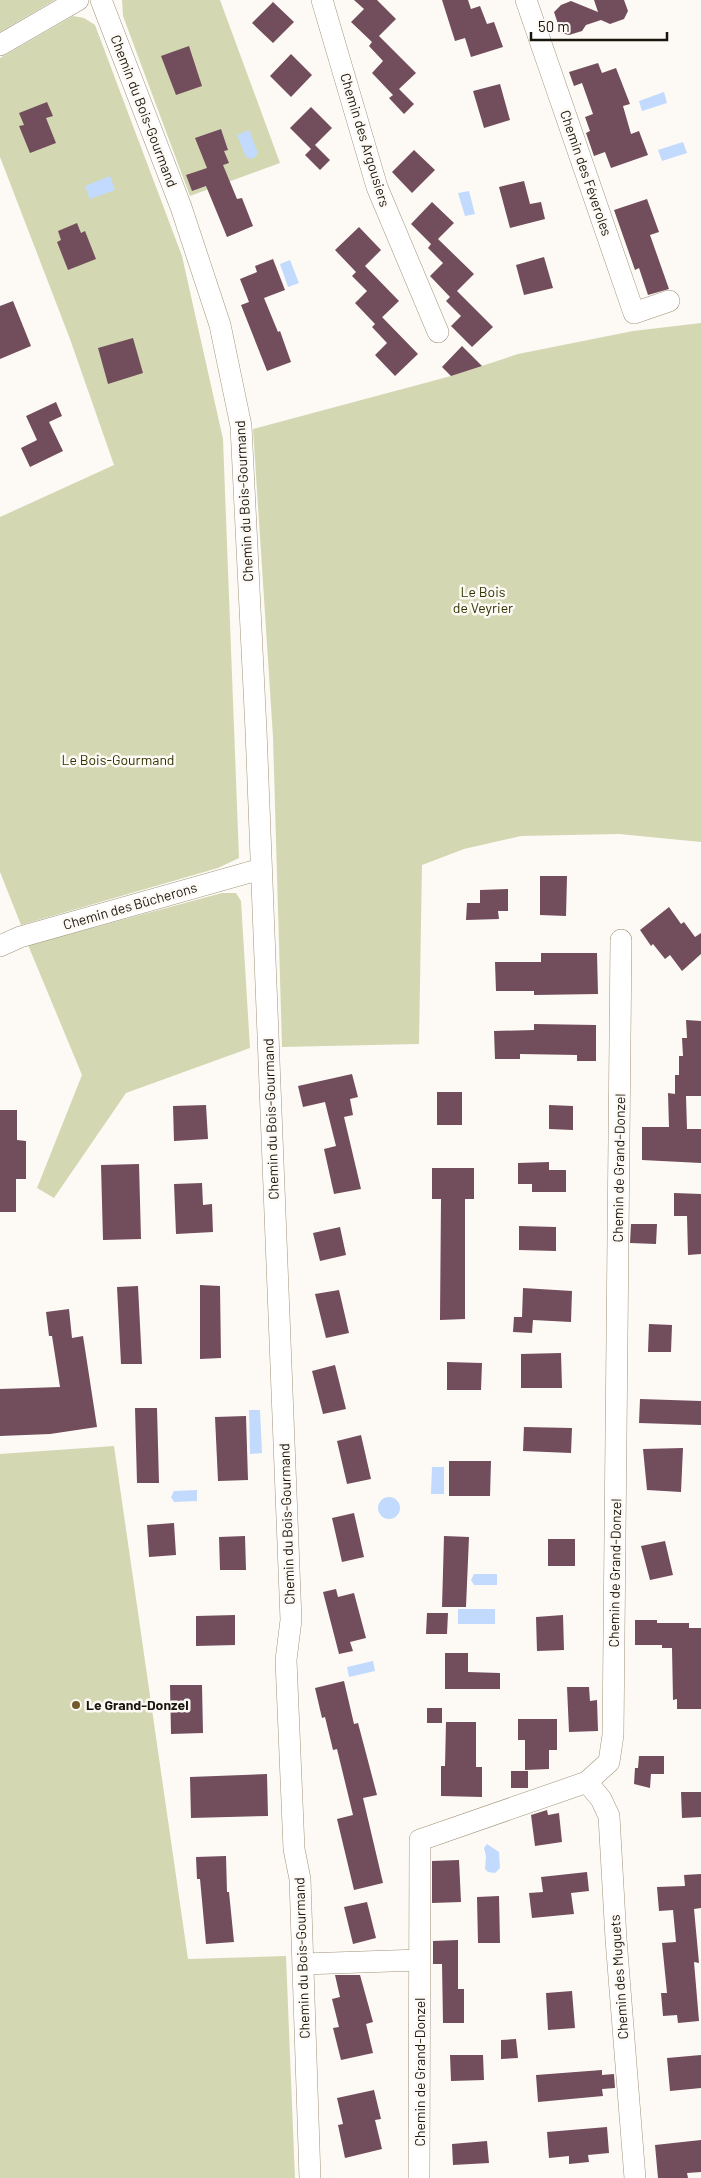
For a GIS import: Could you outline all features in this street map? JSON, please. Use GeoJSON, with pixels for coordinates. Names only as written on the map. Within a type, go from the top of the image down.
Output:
{"type":"FeatureCollection","features":[{"type":"Feature","properties":{"kind":"street"},"geometry":{"type":"LineString","coordinates":[[0,45],[78,0]]}},
{"type":"Feature","properties":{"kind":"street","name":"Chemin du Bois-Gourmand"},"geometry":{"type":"LineString","coordinates":[[102,0],[181,207],[220,324],[241,426],[291,1620],[286,1660],[294,1849],[300,1879],[310,2178]]}},
{"type":"Feature","properties":{"kind":"street","name":"Chemin des Argousiers"},"geometry":{"type":"LineString","coordinates":[[322,0],[377,187],[438,332]]}},
{"type":"Feature","properties":{"kind":"street","name":"Chemin des Féveroles"},"geometry":{"type":"LineString","coordinates":[[526,0],[634,313],[669,301]]}},
{"type":"Feature","properties":{"kind":"street","name":"Chemin des Bûcherons"},"geometry":{"type":"LineString","coordinates":[[0,946],[20,937],[260,869]]}},
{"type":"Feature","properties":{"kind":"street","name":"Chemin de Grand-Donzel"},"geometry":{"type":"LineString","coordinates":[[420,2178],[420,1840],[587,1782],[609,1762],[613,1735],[621,940]]}},
{"type":"Feature","properties":{"kind":"street","name":"Chemin des Muguets"},"geometry":{"type":"LineString","coordinates":[[587,1782],[601,1799],[609,1816],[616,1940],[635,2178]]}},
{"type":"Feature","properties":{"kind":"street"},"geometry":{"type":"LineString","coordinates":[[303,1964],[420,1964]]}},
{"type":"Feature","properties":{"kind":"green space"},"geometry":{"type":"Polygon","coordinates":[[[0,0],[55,0],[0,32],[0,0]]]}},
{"type":"Feature","properties":{"kind":"green space"},"geometry":{"type":"Polygon","coordinates":[[[122,0],[220,0],[280,163],[190,196],[123,16],[122,0]]]}},
{"type":"Feature","properties":{"kind":"green space","name":"Le Bois-Gourmand"},"geometry":{"type":"Polygon","coordinates":[[[73,16],[84,18],[95,25],[182,256],[223,439],[239,858],[218,868],[21,925],[0,872],[0,517],[114,465],[70,339],[0,157],[0,58],[73,16]]]}},
{"type":"Feature","properties":{"kind":"green space","name":"Le Bois de Veyrier"},"geometry":{"type":"Polygon","coordinates":[[[701,323],[701,842],[619,834],[521,836],[464,849],[422,865],[419,1044],[282,1047],[273,737],[253,429],[451,376],[518,354],[633,331],[701,323]]]}},
{"type":"Feature","properties":{"kind":"green space"},"geometry":{"type":"Polygon","coordinates":[[[222,893],[236,893],[241,901],[250,1048],[126,1093],[54,1198],[37,1188],[82,1075],[28,945],[222,893]]]}},
{"type":"Feature","properties":{"kind":"green space","name":"Le Grand-Donzel"},"geometry":{"type":"Polygon","coordinates":[[[114,1446],[188,1959],[286,1956],[295,2178],[0,2178],[0,1454],[114,1446]]]}},
{"type":"Feature","properties":{"kind":"water"},"geometry":{"type":"Polygon","coordinates":[[[664,92],[667,103],[642,111],[639,101],[664,92]]]}},
{"type":"Feature","properties":{"kind":"water"},"geometry":{"type":"Polygon","coordinates":[[[249,130],[258,153],[253,159],[246,157],[237,135],[249,130]]]}},
{"type":"Feature","properties":{"kind":"water"},"geometry":{"type":"Polygon","coordinates":[[[683,142],[687,153],[662,161],[658,150],[683,142]]]}},
{"type":"Feature","properties":{"kind":"water"},"geometry":{"type":"Polygon","coordinates":[[[110,176],[115,190],[90,199],[85,186],[110,176]]]}},
{"type":"Feature","properties":{"kind":"water"},"geometry":{"type":"Polygon","coordinates":[[[469,191],[475,214],[465,216],[458,193],[469,191]]]}},
{"type":"Feature","properties":{"kind":"water"},"geometry":{"type":"Polygon","coordinates":[[[290,260],[299,283],[288,287],[280,264],[290,260]]]}},
{"type":"Feature","properties":{"kind":"water"},"geometry":{"type":"Polygon","coordinates":[[[249,1410],[260,1410],[262,1453],[250,1454],[249,1410]]]}},
{"type":"Feature","properties":{"kind":"water"},"geometry":{"type":"Polygon","coordinates":[[[432,1467],[444,1467],[444,1494],[431,1494],[432,1467]]]}},
{"type":"Feature","properties":{"kind":"water"},"geometry":{"type":"Polygon","coordinates":[[[197,1490],[197,1501],[174,1502],[171,1497],[174,1491],[197,1490]]]}},
{"type":"Feature","properties":{"kind":"water"},"geometry":{"type":"Polygon","coordinates":[[[389,1497],[399,1504],[400,1508],[393,1518],[389,1519],[379,1512],[378,1508],[385,1498],[389,1497]]]}},
{"type":"Feature","properties":{"kind":"water"},"geometry":{"type":"Polygon","coordinates":[[[474,1574],[497,1574],[497,1585],[474,1585],[471,1580],[474,1574]]]}},
{"type":"Feature","properties":{"kind":"water"},"geometry":{"type":"Polygon","coordinates":[[[458,1609],[495,1609],[495,1624],[458,1624],[458,1609]]]}},
{"type":"Feature","properties":{"kind":"water"},"geometry":{"type":"Polygon","coordinates":[[[373,1661],[375,1671],[349,1677],[347,1667],[373,1661]]]}},
{"type":"Feature","properties":{"kind":"water"},"geometry":{"type":"Polygon","coordinates":[[[487,1844],[499,1852],[500,1868],[495,1873],[488,1872],[485,1869],[486,1856],[484,1848],[487,1844]]]}},
{"type":"Feature","properties":{"kind":"building"},"geometry":{"type":"Polygon","coordinates":[[[354,0],[377,0],[396,19],[379,36],[416,73],[399,89],[414,104],[404,114],[389,98],[393,95],[372,73],[383,61],[369,46],[372,42],[351,22],[364,9],[354,0]]]}},
{"type":"Feature","properties":{"kind":"building"},"geometry":{"type":"Polygon","coordinates":[[[442,0],[468,0],[471,9],[480,6],[487,24],[494,22],[503,47],[471,57],[465,38],[455,41],[442,0]]]}},
{"type":"Feature","properties":{"kind":"building"},"geometry":{"type":"Polygon","coordinates":[[[594,0],[624,0],[628,11],[624,19],[610,24],[601,20],[586,25],[582,31],[569,35],[561,33],[554,12],[561,5],[571,1],[598,12],[594,0]]]}},
{"type":"Feature","properties":{"kind":"building"},"geometry":{"type":"Polygon","coordinates":[[[273,2],[294,22],[273,43],[252,23],[273,2]]]}},
{"type":"Feature","properties":{"kind":"building"},"geometry":{"type":"Polygon","coordinates":[[[189,46],[202,86],[176,95],[161,56],[189,46]]]}},
{"type":"Feature","properties":{"kind":"building"},"geometry":{"type":"Polygon","coordinates":[[[291,54],[312,75],[291,97],[270,76],[291,54]]]}},
{"type":"Feature","properties":{"kind":"building"},"geometry":{"type":"Polygon","coordinates":[[[598,63],[602,73],[616,68],[630,104],[623,106],[631,134],[639,131],[648,155],[611,168],[605,152],[594,156],[586,133],[590,131],[585,117],[593,114],[582,83],[574,86],[569,72],[598,63]]]}},
{"type":"Feature","properties":{"kind":"building"},"geometry":{"type":"Polygon","coordinates":[[[500,84],[510,120],[484,128],[473,91],[500,84]]]}},
{"type":"Feature","properties":{"kind":"building"},"geometry":{"type":"Polygon","coordinates":[[[47,102],[53,116],[46,118],[56,143],[30,153],[19,126],[24,125],[19,113],[47,102]]]}},
{"type":"Feature","properties":{"kind":"building"},"geometry":{"type":"Polygon","coordinates":[[[311,107],[332,128],[315,145],[330,160],[320,170],[305,155],[311,149],[290,128],[311,107]]]}},
{"type":"Feature","properties":{"kind":"building"},"geometry":{"type":"Polygon","coordinates":[[[221,129],[228,150],[224,151],[229,163],[223,165],[237,199],[242,198],[253,226],[227,237],[206,186],[192,191],[186,175],[207,168],[195,138],[221,129]]]}},
{"type":"Feature","properties":{"kind":"building"},"geometry":{"type":"Polygon","coordinates":[[[414,150],[435,170],[412,193],[392,172],[414,150]]]}},
{"type":"Feature","properties":{"kind":"building"},"geometry":{"type":"Polygon","coordinates":[[[524,181],[530,204],[541,202],[545,219],[510,228],[499,187],[524,181]]]}},
{"type":"Feature","properties":{"kind":"building"},"geometry":{"type":"Polygon","coordinates":[[[647,199],[659,232],[650,235],[669,289],[648,295],[639,268],[635,270],[614,210],[647,199]]]}},
{"type":"Feature","properties":{"kind":"building"},"geometry":{"type":"Polygon","coordinates":[[[432,202],[454,223],[438,239],[474,274],[457,291],[493,327],[472,347],[451,326],[461,316],[446,301],[450,297],[430,276],[443,263],[428,248],[431,244],[411,224],[432,202]]]}},
{"type":"Feature","properties":{"kind":"building"},"geometry":{"type":"Polygon","coordinates":[[[77,223],[81,233],[85,231],[96,259],[68,270],[57,242],[61,240],[58,231],[77,223]]]}},
{"type":"Feature","properties":{"kind":"building"},"geometry":{"type":"Polygon","coordinates":[[[359,227],[381,250],[365,266],[399,301],[375,324],[355,303],[367,291],[352,276],[356,272],[335,250],[359,227]]]}},
{"type":"Feature","properties":{"kind":"building"},"geometry":{"type":"Polygon","coordinates":[[[544,257],[553,288],[524,295],[516,265],[544,257]]]}},
{"type":"Feature","properties":{"kind":"building"},"geometry":{"type":"Polygon","coordinates":[[[273,259],[285,290],[264,298],[278,332],[280,331],[291,362],[267,371],[241,305],[249,302],[240,279],[257,272],[255,266],[273,259]]]}},
{"type":"Feature","properties":{"kind":"building"},"geometry":{"type":"Polygon","coordinates":[[[13,301],[31,346],[0,359],[0,306],[13,301]]]}},
{"type":"Feature","properties":{"kind":"building"},"geometry":{"type":"Polygon","coordinates":[[[382,317],[418,354],[395,376],[375,355],[387,343],[372,327],[382,317]]]}},
{"type":"Feature","properties":{"kind":"building"},"geometry":{"type":"Polygon","coordinates":[[[133,338],[143,373],[108,384],[98,348],[133,338]]]}},
{"type":"Feature","properties":{"kind":"building"},"geometry":{"type":"Polygon","coordinates":[[[462,346],[482,366],[451,376],[442,367],[462,346]]]}},
{"type":"Feature","properties":{"kind":"building"},"geometry":{"type":"Polygon","coordinates":[[[56,402],[62,416],[49,422],[63,451],[30,467],[21,448],[37,440],[26,416],[56,402]]]}},
{"type":"Feature","properties":{"kind":"building"},"geometry":{"type":"Polygon","coordinates":[[[540,876],[567,876],[566,916],[540,915],[540,876]]]}},
{"type":"Feature","properties":{"kind":"building"},"geometry":{"type":"Polygon","coordinates":[[[508,889],[508,911],[498,911],[499,919],[466,920],[467,903],[480,903],[480,890],[508,889]]]}},
{"type":"Feature","properties":{"kind":"building"},"geometry":{"type":"Polygon","coordinates":[[[669,907],[681,924],[684,922],[695,937],[701,933],[701,954],[682,971],[670,955],[665,959],[653,944],[651,946],[640,930],[669,907]]]}},
{"type":"Feature","properties":{"kind":"building"},"geometry":{"type":"Polygon","coordinates":[[[541,953],[597,953],[598,994],[534,995],[534,991],[496,991],[495,962],[541,962],[541,953]]]}},
{"type":"Feature","properties":{"kind":"building"},"geometry":{"type":"Polygon","coordinates":[[[686,1020],[701,1021],[701,1096],[686,1096],[687,1129],[701,1129],[701,1163],[642,1160],[642,1127],[669,1127],[668,1093],[675,1094],[675,1075],[679,1075],[679,1056],[683,1056],[682,1038],[687,1038],[686,1020]]]}},
{"type":"Feature","properties":{"kind":"building"},"geometry":{"type":"Polygon","coordinates":[[[534,1024],[596,1025],[596,1061],[577,1061],[577,1055],[520,1054],[520,1059],[495,1059],[494,1031],[534,1030],[534,1024]]]}},
{"type":"Feature","properties":{"kind":"building"},"geometry":{"type":"Polygon","coordinates":[[[352,1074],[358,1097],[350,1099],[353,1115],[344,1117],[361,1189],[334,1194],[324,1149],[336,1146],[325,1102],[303,1107],[298,1086],[352,1074]]]}},
{"type":"Feature","properties":{"kind":"building"},"geometry":{"type":"Polygon","coordinates":[[[437,1092],[462,1092],[462,1125],[437,1125],[437,1092]]]}},
{"type":"Feature","properties":{"kind":"building"},"geometry":{"type":"Polygon","coordinates":[[[206,1105],[208,1139],[174,1141],[173,1106],[206,1105]]]}},
{"type":"Feature","properties":{"kind":"building"},"geometry":{"type":"Polygon","coordinates":[[[549,1105],[573,1106],[573,1130],[549,1129],[549,1105]]]}},
{"type":"Feature","properties":{"kind":"building"},"geometry":{"type":"Polygon","coordinates":[[[0,1110],[17,1110],[17,1140],[26,1141],[26,1179],[16,1179],[16,1212],[0,1212],[0,1110]]]}},
{"type":"Feature","properties":{"kind":"building"},"geometry":{"type":"Polygon","coordinates":[[[549,1162],[549,1170],[566,1170],[566,1192],[532,1192],[532,1184],[518,1184],[518,1163],[549,1162]]]}},
{"type":"Feature","properties":{"kind":"building"},"geometry":{"type":"Polygon","coordinates":[[[139,1164],[141,1239],[103,1240],[101,1165],[139,1164]]]}},
{"type":"Feature","properties":{"kind":"building"},"geometry":{"type":"Polygon","coordinates":[[[432,1168],[474,1168],[474,1199],[465,1199],[465,1319],[440,1320],[441,1199],[432,1199],[432,1168]]]}},
{"type":"Feature","properties":{"kind":"building"},"geometry":{"type":"Polygon","coordinates":[[[202,1183],[203,1205],[212,1204],[213,1232],[176,1234],[174,1184],[202,1183]]]}},
{"type":"Feature","properties":{"kind":"building"},"geometry":{"type":"Polygon","coordinates":[[[674,1193],[701,1194],[701,1254],[688,1255],[687,1216],[674,1216],[674,1193]]]}},
{"type":"Feature","properties":{"kind":"building"},"geometry":{"type":"Polygon","coordinates":[[[631,1224],[657,1224],[656,1244],[630,1243],[631,1224]]]}},
{"type":"Feature","properties":{"kind":"building"},"geometry":{"type":"Polygon","coordinates":[[[519,1226],[556,1227],[556,1251],[519,1250],[519,1226]]]}},
{"type":"Feature","properties":{"kind":"building"},"geometry":{"type":"Polygon","coordinates":[[[340,1227],[346,1255],[320,1261],[313,1233],[340,1227]]]}},
{"type":"Feature","properties":{"kind":"building"},"geometry":{"type":"Polygon","coordinates":[[[200,1285],[220,1286],[221,1358],[200,1359],[200,1285]]]}},
{"type":"Feature","properties":{"kind":"building"},"geometry":{"type":"Polygon","coordinates":[[[138,1286],[142,1364],[121,1364],[117,1287],[138,1286]]]}},
{"type":"Feature","properties":{"kind":"building"},"geometry":{"type":"Polygon","coordinates":[[[523,1288],[572,1291],[571,1322],[533,1320],[532,1333],[513,1332],[514,1317],[522,1317],[523,1288]]]}},
{"type":"Feature","properties":{"kind":"building"},"geometry":{"type":"Polygon","coordinates":[[[339,1290],[349,1333],[326,1338],[315,1294],[339,1290]]]}},
{"type":"Feature","properties":{"kind":"building"},"geometry":{"type":"Polygon","coordinates":[[[69,1309],[72,1338],[83,1336],[97,1427],[50,1434],[0,1436],[0,1389],[60,1387],[46,1312],[69,1309]]]}},
{"type":"Feature","properties":{"kind":"building"},"geometry":{"type":"Polygon","coordinates":[[[649,1324],[672,1325],[671,1352],[648,1352],[649,1324]]]}},
{"type":"Feature","properties":{"kind":"building"},"geometry":{"type":"Polygon","coordinates":[[[561,1353],[562,1388],[521,1388],[521,1354],[561,1353]]]}},
{"type":"Feature","properties":{"kind":"building"},"geometry":{"type":"Polygon","coordinates":[[[447,1362],[482,1363],[481,1390],[447,1390],[447,1362]]]}},
{"type":"Feature","properties":{"kind":"building"},"geometry":{"type":"Polygon","coordinates":[[[335,1365],[346,1409],[323,1414],[312,1371],[335,1365]]]}},
{"type":"Feature","properties":{"kind":"building"},"geometry":{"type":"Polygon","coordinates":[[[640,1399],[701,1401],[701,1425],[639,1423],[640,1399]]]}},
{"type":"Feature","properties":{"kind":"building"},"geometry":{"type":"Polygon","coordinates":[[[135,1408],[157,1408],[159,1483],[137,1483],[135,1408]]]}},
{"type":"Feature","properties":{"kind":"building"},"geometry":{"type":"Polygon","coordinates":[[[246,1416],[248,1480],[218,1481],[215,1417],[246,1416]]]}},
{"type":"Feature","properties":{"kind":"building"},"geometry":{"type":"Polygon","coordinates":[[[524,1427],[572,1428],[571,1453],[523,1451],[524,1427]]]}},
{"type":"Feature","properties":{"kind":"building"},"geometry":{"type":"Polygon","coordinates":[[[361,1435],[371,1479],[347,1484],[337,1441],[361,1435]]]}},
{"type":"Feature","properties":{"kind":"building"},"geometry":{"type":"Polygon","coordinates":[[[683,1448],[681,1492],[647,1490],[643,1449],[683,1448]]]}},
{"type":"Feature","properties":{"kind":"building"},"geometry":{"type":"Polygon","coordinates":[[[449,1461],[491,1461],[490,1496],[449,1496],[449,1461]]]}},
{"type":"Feature","properties":{"kind":"building"},"geometry":{"type":"Polygon","coordinates":[[[354,1513],[364,1557],[342,1562],[332,1518],[354,1513]]]}},
{"type":"Feature","properties":{"kind":"building"},"geometry":{"type":"Polygon","coordinates":[[[174,1523],[176,1555],[149,1557],[147,1525],[174,1523]]]}},
{"type":"Feature","properties":{"kind":"building"},"geometry":{"type":"Polygon","coordinates":[[[245,1536],[246,1570],[220,1570],[219,1537],[245,1536]]]}},
{"type":"Feature","properties":{"kind":"building"},"geometry":{"type":"Polygon","coordinates":[[[444,1536],[469,1537],[466,1607],[442,1607],[444,1536]]]}},
{"type":"Feature","properties":{"kind":"building"},"geometry":{"type":"Polygon","coordinates":[[[548,1539],[575,1539],[575,1566],[548,1566],[548,1539]]]}},
{"type":"Feature","properties":{"kind":"building"},"geometry":{"type":"Polygon","coordinates":[[[665,1541],[673,1575],[650,1580],[641,1546],[665,1541]]]}},
{"type":"Feature","properties":{"kind":"building"},"geometry":{"type":"Polygon","coordinates":[[[336,1589],[338,1597],[354,1593],[366,1638],[350,1642],[353,1651],[339,1654],[323,1592],[336,1589]]]}},
{"type":"Feature","properties":{"kind":"building"},"geometry":{"type":"Polygon","coordinates":[[[427,1613],[448,1613],[447,1634],[426,1634],[427,1613]]]}},
{"type":"Feature","properties":{"kind":"building"},"geometry":{"type":"Polygon","coordinates":[[[235,1615],[235,1645],[196,1646],[196,1616],[235,1615]]]}},
{"type":"Feature","properties":{"kind":"building"},"geometry":{"type":"Polygon","coordinates":[[[563,1615],[564,1650],[537,1651],[536,1617],[563,1615]]]}},
{"type":"Feature","properties":{"kind":"building"},"geometry":{"type":"Polygon","coordinates":[[[635,1620],[657,1620],[657,1623],[689,1623],[689,1628],[701,1628],[701,1709],[677,1709],[677,1699],[673,1700],[672,1648],[662,1648],[662,1645],[635,1645],[635,1620]]]}},
{"type":"Feature","properties":{"kind":"building"},"geometry":{"type":"Polygon","coordinates":[[[445,1653],[468,1653],[468,1672],[500,1673],[500,1689],[445,1689],[445,1653]]]}},
{"type":"Feature","properties":{"kind":"building"},"geometry":{"type":"Polygon","coordinates":[[[344,1681],[354,1724],[358,1723],[377,1795],[363,1798],[383,1883],[354,1890],[337,1819],[353,1815],[337,1749],[333,1750],[325,1717],[322,1718],[315,1688],[344,1681]]]}},
{"type":"Feature","properties":{"kind":"building"},"geometry":{"type":"Polygon","coordinates":[[[170,1685],[202,1685],[203,1733],[171,1734],[170,1685]]]}},
{"type":"Feature","properties":{"kind":"building"},"geometry":{"type":"Polygon","coordinates":[[[567,1687],[589,1687],[590,1701],[597,1700],[598,1731],[569,1732],[567,1687]]]}},
{"type":"Feature","properties":{"kind":"building"},"geometry":{"type":"Polygon","coordinates":[[[427,1708],[442,1708],[442,1723],[427,1723],[427,1708]]]}},
{"type":"Feature","properties":{"kind":"building"},"geometry":{"type":"Polygon","coordinates":[[[518,1719],[557,1719],[557,1750],[549,1750],[549,1769],[525,1770],[525,1740],[518,1740],[518,1719]]]}},
{"type":"Feature","properties":{"kind":"building"},"geometry":{"type":"Polygon","coordinates":[[[446,1722],[476,1722],[476,1767],[482,1767],[482,1797],[441,1796],[441,1766],[445,1766],[446,1722]]]}},
{"type":"Feature","properties":{"kind":"building"},"geometry":{"type":"Polygon","coordinates":[[[639,1756],[664,1756],[664,1774],[651,1774],[650,1788],[634,1784],[635,1768],[638,1768],[639,1756]]]}},
{"type":"Feature","properties":{"kind":"building"},"geometry":{"type":"Polygon","coordinates":[[[511,1771],[528,1771],[528,1788],[511,1788],[511,1771]]]}},
{"type":"Feature","properties":{"kind":"building"},"geometry":{"type":"Polygon","coordinates":[[[267,1774],[268,1816],[191,1818],[190,1777],[267,1774]]]}},
{"type":"Feature","properties":{"kind":"building"},"geometry":{"type":"Polygon","coordinates":[[[681,1792],[701,1792],[701,1817],[682,1818],[681,1792]]]}},
{"type":"Feature","properties":{"kind":"building"},"geometry":{"type":"Polygon","coordinates":[[[547,1810],[548,1815],[559,1813],[562,1842],[535,1846],[531,1815],[547,1810]]]}},
{"type":"Feature","properties":{"kind":"building"},"geometry":{"type":"Polygon","coordinates":[[[226,1856],[227,1892],[229,1892],[234,1942],[206,1944],[200,1879],[197,1879],[196,1857],[226,1856]]]}},
{"type":"Feature","properties":{"kind":"building"},"geometry":{"type":"Polygon","coordinates":[[[459,1860],[461,1902],[432,1903],[432,1861],[459,1860]]]}},
{"type":"Feature","properties":{"kind":"building"},"geometry":{"type":"Polygon","coordinates":[[[587,1872],[589,1891],[571,1893],[574,1914],[532,1918],[529,1893],[543,1892],[541,1877],[587,1872]]]}},
{"type":"Feature","properties":{"kind":"building"},"geometry":{"type":"Polygon","coordinates":[[[701,1874],[701,1908],[694,1909],[699,1963],[694,1962],[699,2021],[678,2023],[677,2015],[663,2016],[661,1993],[667,1993],[662,1943],[676,1942],[673,1910],[659,1911],[657,1887],[685,1886],[684,1875],[701,1874]]]}},
{"type":"Feature","properties":{"kind":"building"},"geometry":{"type":"Polygon","coordinates":[[[499,1896],[500,1943],[478,1943],[477,1897],[499,1896]]]}},
{"type":"Feature","properties":{"kind":"building"},"geometry":{"type":"Polygon","coordinates":[[[367,1902],[376,1938],[353,1944],[344,1907],[367,1902]]]}},
{"type":"Feature","properties":{"kind":"building"},"geometry":{"type":"Polygon","coordinates":[[[458,1940],[458,1989],[464,1989],[464,2023],[443,2023],[442,1964],[433,1964],[433,1941],[458,1940]]]}},
{"type":"Feature","properties":{"kind":"building"},"geometry":{"type":"Polygon","coordinates":[[[335,1975],[360,1975],[373,2022],[366,2024],[373,2053],[341,2060],[333,2028],[339,2027],[332,1999],[340,1997],[335,1975]]]}},
{"type":"Feature","properties":{"kind":"building"},"geometry":{"type":"Polygon","coordinates":[[[572,1991],[575,2028],[548,2030],[546,1993],[572,1991]]]}},
{"type":"Feature","properties":{"kind":"building"},"geometry":{"type":"Polygon","coordinates":[[[516,2039],[518,2058],[501,2059],[501,2040],[516,2039]]]}},
{"type":"Feature","properties":{"kind":"building"},"geometry":{"type":"Polygon","coordinates":[[[450,2055],[483,2055],[484,2080],[451,2081],[450,2055]]]}},
{"type":"Feature","properties":{"kind":"building"},"geometry":{"type":"Polygon","coordinates":[[[701,2055],[701,2088],[670,2091],[667,2058],[701,2055]]]}},
{"type":"Feature","properties":{"kind":"building"},"geometry":{"type":"Polygon","coordinates":[[[602,2070],[602,2075],[614,2074],[615,2088],[602,2089],[603,2096],[538,2102],[536,2075],[602,2070]]]}},
{"type":"Feature","properties":{"kind":"building"},"geometry":{"type":"Polygon","coordinates":[[[374,2090],[381,2119],[375,2120],[382,2149],[345,2158],[338,2125],[343,2124],[337,2098],[374,2090]]]}},
{"type":"Feature","properties":{"kind":"building"},"geometry":{"type":"Polygon","coordinates":[[[607,2127],[609,2153],[588,2155],[589,2162],[569,2164],[569,2156],[549,2158],[547,2132],[607,2127]]]}},
{"type":"Feature","properties":{"kind":"building"},"geometry":{"type":"Polygon","coordinates":[[[701,2140],[701,2172],[687,2173],[688,2178],[658,2178],[655,2145],[701,2140]]]}},
{"type":"Feature","properties":{"kind":"building"},"geometry":{"type":"Polygon","coordinates":[[[487,2141],[489,2163],[453,2165],[452,2144],[487,2141]]]}},
{"type":"Feature","properties":{"kind":"place","name":"Le Grand-Donzel"},"geometry":{"type":"Point","coordinates":[76,1705]}}]}
